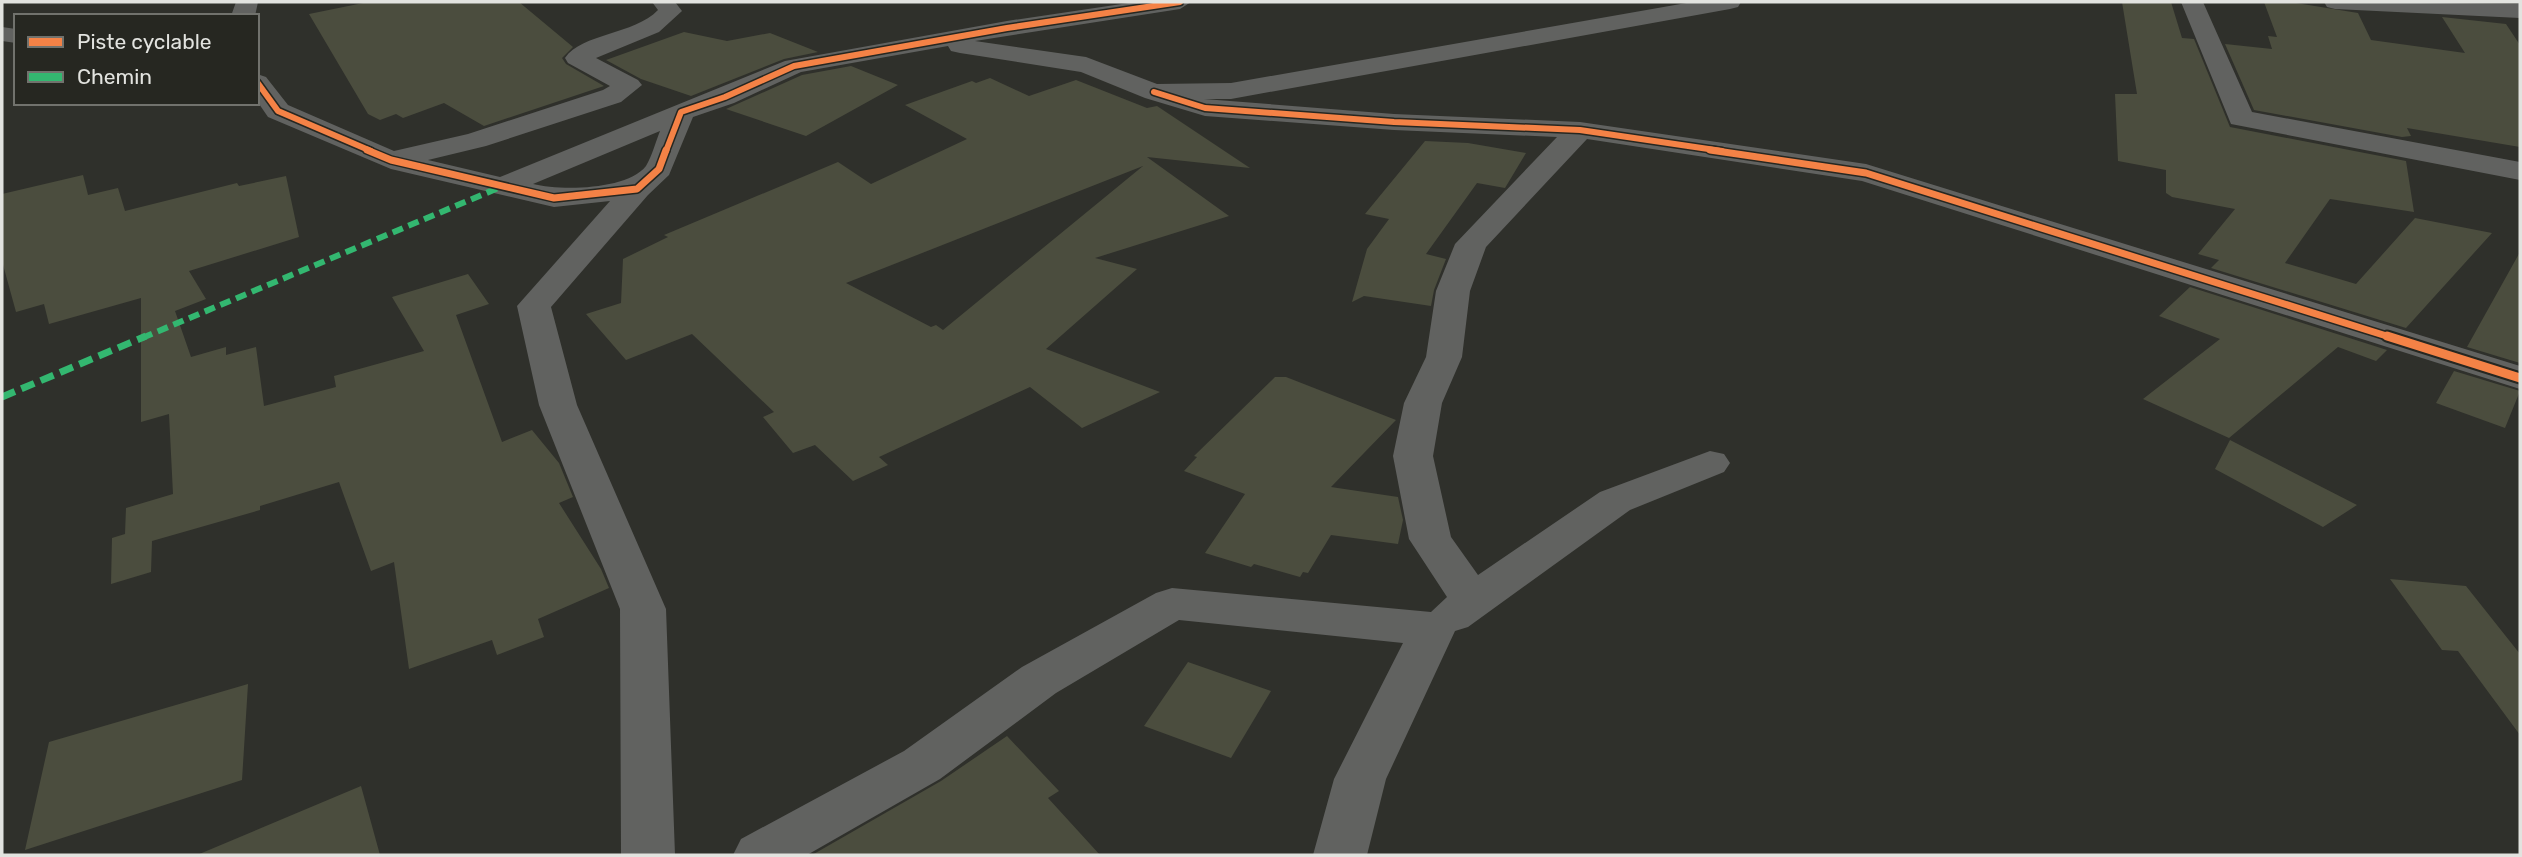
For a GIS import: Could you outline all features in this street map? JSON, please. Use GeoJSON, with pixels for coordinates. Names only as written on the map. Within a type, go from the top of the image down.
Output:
{"type":"FeatureCollection","features":[{"type":"Feature","properties":{"kind":"street"},"geometry":{"type":"LineString","coordinates":[[391,160],[476,140],[612,96],[629,85],[578,58],[591,49],[661,23],[670,11],[663,2]]}},
{"type":"Feature","properties":{"kind":"street"},"geometry":{"type":"LineString","coordinates":[[503,186],[681,112],[725,97],[794,66],[930,41],[1180,2]]}},
{"type":"Feature","properties":{"kind":"street"},"geometry":{"type":"LineString","coordinates":[[1154,92],[1231,91],[1730,2]]}},
{"type":"Feature","properties":{"kind":"street"},"geometry":{"type":"LineString","coordinates":[[2192,2],[2241,118],[2520,170]]}},
{"type":"Feature","properties":{"kind":"street"},"geometry":{"type":"LineString","coordinates":[[2335,2],[2520,11]]}},
{"type":"Feature","properties":{"kind":"street"},"geometry":{"type":"LineString","coordinates":[[930,41],[1086,65],[1154,92],[1205,108],[1394,122],[1580,131],[1867,173],[2520,378]]}},
{"type":"Feature","properties":{"kind":"street"},"geometry":{"type":"LineString","coordinates":[[259,85],[278,111],[391,160],[554,198],[637,189]]}},
{"type":"Feature","properties":{"kind":"street"},"geometry":{"type":"LineString","coordinates":[[648,855],[643,609],[558,405],[534,306],[637,189],[659,169],[681,112]]}},
{"type":"Feature","properties":{"kind":"street"},"geometry":{"type":"LineString","coordinates":[[1473,601],[1430,539],[1413,456],[1423,403],[1444,357],[1453,292],[1471,244],[1580,131]]}},
{"type":"Feature","properties":{"kind":"street"},"geometry":{"type":"LineString","coordinates":[[1340,855],[1360,779],[1433,629],[1615,501],[1710,463]]}},
{"type":"Feature","properties":{"kind":"street"},"geometry":{"type":"LineString","coordinates":[[761,855],[922,765],[1039,680],[1172,604],[1433,629]]}},
{"type":"Feature","properties":{"kind":"building"},"geometry":{"type":"Polygon","coordinates":[[[368,2],[519,2],[573,47],[562,58],[566,64],[604,86],[484,126],[444,103],[403,118],[396,114],[380,120],[368,114],[309,14],[368,2]]]}},
{"type":"Feature","properties":{"kind":"building"},"geometry":{"type":"Polygon","coordinates":[[[2122,2],[2171,2],[2182,38],[2194,39],[2230,127],[2406,161],[2414,212],[2330,199],[2285,263],[2356,284],[2415,218],[2492,233],[2406,328],[2211,268],[2219,260],[2198,254],[2235,209],[2172,197],[2166,193],[2166,170],[2118,161],[2115,94],[2137,94],[2122,2]]]}},
{"type":"Feature","properties":{"kind":"building"},"geometry":{"type":"Polygon","coordinates":[[[2264,2],[2290,2],[2358,13],[2371,40],[2465,53],[2442,17],[2506,24],[2520,45],[2520,147],[2407,128],[2411,136],[2402,137],[2254,110],[2225,44],[2272,49],[2268,36],[2277,37],[2264,2]]]}},
{"type":"Feature","properties":{"kind":"building"},"geometry":{"type":"Polygon","coordinates":[[[684,32],[727,41],[770,33],[818,52],[784,59],[691,96],[641,79],[606,60],[684,32]]]}},
{"type":"Feature","properties":{"kind":"building"},"geometry":{"type":"Polygon","coordinates":[[[851,66],[898,85],[806,136],[726,109],[802,75],[851,66]]]}},
{"type":"Feature","properties":{"kind":"building"},"geometry":{"type":"Polygon","coordinates":[[[990,78],[1029,96],[1076,80],[1147,108],[1157,106],[1250,168],[1147,157],[1229,216],[1095,258],[1137,269],[1046,349],[1160,392],[1082,428],[1030,387],[879,457],[888,465],[853,481],[815,445],[793,453],[763,417],[774,412],[692,334],[626,360],[586,314],[621,303],[623,259],[668,237],[664,235],[838,162],[871,184],[967,139],[905,105],[972,81],[976,83],[990,78]],[[1143,166],[846,283],[931,327],[936,325],[943,330],[1143,166]]]}},
{"type":"Feature","properties":{"kind":"building"},"geometry":{"type":"Polygon","coordinates":[[[1425,141],[1468,143],[1526,153],[1505,188],[1477,183],[1426,254],[1446,259],[1431,306],[1364,296],[1352,302],[1367,249],[1389,219],[1365,214],[1425,141]]]}},
{"type":"Feature","properties":{"kind":"building"},"geometry":{"type":"Polygon","coordinates":[[[83,175],[88,195],[118,188],[125,211],[237,183],[239,186],[286,176],[299,237],[189,271],[206,299],[175,311],[191,357],[226,347],[226,355],[256,347],[264,406],[336,387],[334,376],[424,351],[392,297],[468,274],[489,304],[456,315],[502,442],[532,430],[559,463],[573,497],[559,503],[601,569],[609,588],[538,619],[544,637],[497,655],[492,640],[409,669],[394,562],[371,571],[339,482],[260,506],[260,510],[152,541],[151,572],[111,584],[112,538],[125,534],[126,508],[173,494],[169,414],[141,422],[141,298],[49,324],[44,304],[16,312],[2,261],[2,194],[83,175]]]}},
{"type":"Feature","properties":{"kind":"building"},"geometry":{"type":"Polygon","coordinates":[[[2520,252],[2520,363],[2467,347],[2520,252]]]}},
{"type":"Feature","properties":{"kind":"building"},"geometry":{"type":"Polygon","coordinates":[[[2190,287],[2387,350],[2376,361],[2338,347],[2229,438],[2143,399],[2220,339],[2159,316],[2190,287]]]}},
{"type":"Feature","properties":{"kind":"building"},"geometry":{"type":"Polygon","coordinates":[[[2454,371],[2520,391],[2505,428],[2436,403],[2454,371]]]}},
{"type":"Feature","properties":{"kind":"building"},"geometry":{"type":"Polygon","coordinates":[[[1275,377],[1286,377],[1396,420],[1331,487],[1398,497],[1403,520],[1398,544],[1331,535],[1308,573],[1303,572],[1300,577],[1254,564],[1251,567],[1205,553],[1245,494],[1184,471],[1197,457],[1194,456],[1275,377]]]}},
{"type":"Feature","properties":{"kind":"building"},"geometry":{"type":"Polygon","coordinates":[[[2230,440],[2357,505],[2323,527],[2215,469],[2230,440]]]}},
{"type":"Feature","properties":{"kind":"building"},"geometry":{"type":"Polygon","coordinates":[[[2390,579],[2466,586],[2520,654],[2520,735],[2458,651],[2442,650],[2390,579]]]}},
{"type":"Feature","properties":{"kind":"building"},"geometry":{"type":"Polygon","coordinates":[[[1188,662],[1271,691],[1231,758],[1144,726],[1188,662]]]}},
{"type":"Feature","properties":{"kind":"building"},"geometry":{"type":"Polygon","coordinates":[[[248,684],[242,780],[25,850],[49,742],[248,684]]]}},
{"type":"Feature","properties":{"kind":"building"},"geometry":{"type":"Polygon","coordinates":[[[1007,736],[1059,791],[1048,798],[1100,855],[812,855],[941,781],[1007,736]]]}},
{"type":"Feature","properties":{"kind":"building"},"geometry":{"type":"Polygon","coordinates":[[[361,786],[380,855],[197,855],[361,786]]]}},
{"type":"Feature","properties":{"kind":"marked path"},"geometry":{"type":"LineString","coordinates":[[2,397],[503,186]]}},
{"type":"Feature","properties":{"kind":"cycle path"},"geometry":{"type":"LineString","coordinates":[[259,85],[278,111],[391,160],[554,198],[637,189],[659,169],[681,112],[725,97],[794,66],[1007,28],[1180,2]]}},
{"type":"Feature","properties":{"kind":"cycle path"},"geometry":{"type":"LineString","coordinates":[[1154,92],[1205,108],[1394,122],[1580,130],[1866,173],[2520,378]]}}]}
